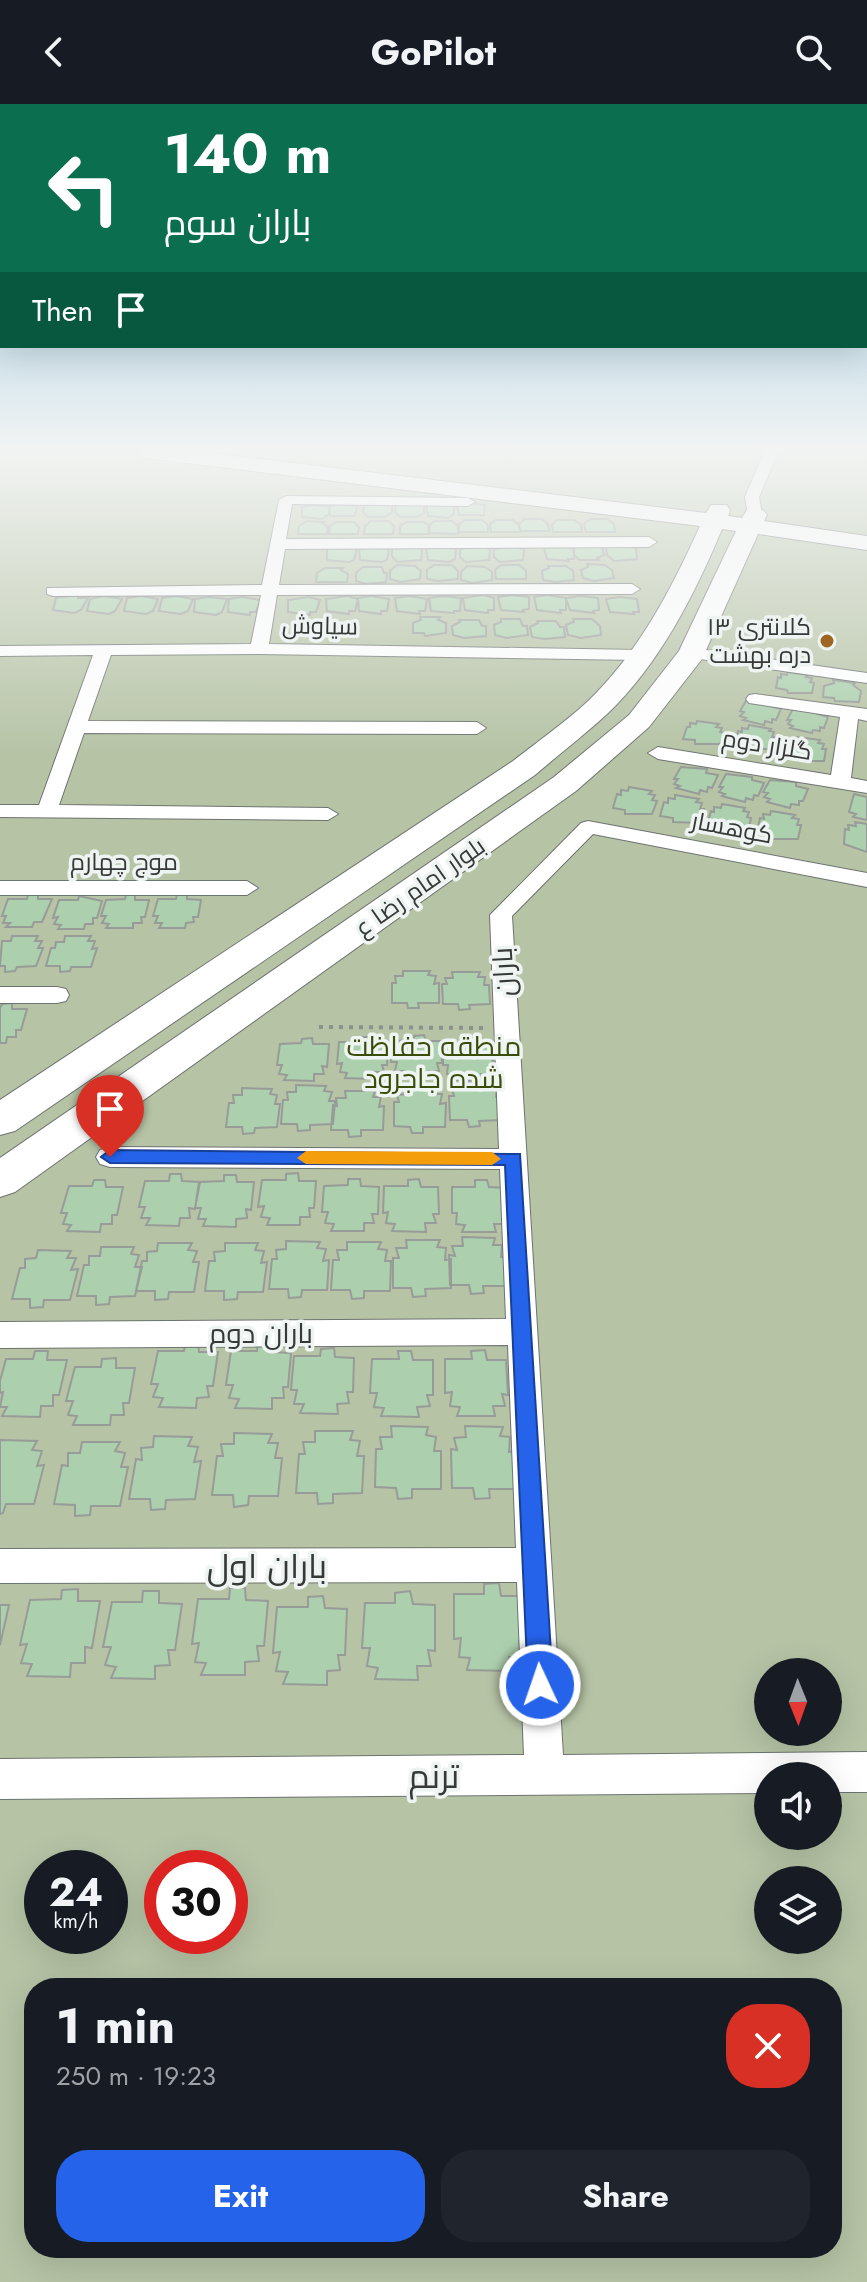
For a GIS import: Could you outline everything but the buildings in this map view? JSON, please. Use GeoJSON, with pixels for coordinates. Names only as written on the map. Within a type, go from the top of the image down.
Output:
{"type":"FeatureCollection","features":[{"type":"Feature","properties":{"kind":"main road","name":"بلوار امام رضا ع"},"geometry":{"type":"LineString","coordinates":[[0,1120],[524,768],[597,708],[650,645],[707,554]]}},
{"type":"Feature","properties":{"kind":"main road","name":"بلوار امام رضا ع"},"geometry":{"type":"LineString","coordinates":[[0,1180],[565,784],[639,721],[692,653],[723,554]]}},
{"type":"Feature","properties":{"kind":"main road"},"geometry":{"type":"LineString","coordinates":[[334,898],[375,919]]}},
{"type":"Feature","properties":{"kind":"street"},"geometry":{"type":"LineString","coordinates":[[259,649],[276,554]]}},
{"type":"Feature","properties":{"kind":"street"},"geometry":{"type":"LineString","coordinates":[[53,591],[632,589]]}},
{"type":"Feature","properties":{"kind":"street","name":"سیاوش"},"geometry":{"type":"LineString","coordinates":[[0,651],[259,649],[640,655]]}},
{"type":"Feature","properties":{"kind":"street"},"geometry":{"type":"LineString","coordinates":[[47,810],[104,650]]}},
{"type":"Feature","properties":{"kind":"street"},"geometry":{"type":"LineString","coordinates":[[692,653],[867,678]]}},
{"type":"Feature","properties":{"kind":"street"},"geometry":{"type":"LineString","coordinates":[[755,699],[858,714],[840,783]]}},
{"type":"Feature","properties":{"kind":"street"},"geometry":{"type":"LineString","coordinates":[[76,727],[477,728]]}},
{"type":"Feature","properties":{"kind":"street","name":"گلزار دوم"},"geometry":{"type":"LineString","coordinates":[[658,753],[867,787]]}},
{"type":"Feature","properties":{"kind":"street"},"geometry":{"type":"LineString","coordinates":[[0,811],[328,814]]}},
{"type":"Feature","properties":{"kind":"street","name":"کوهسار"},"geometry":{"type":"LineString","coordinates":[[588,827],[867,880]]}},
{"type":"Feature","properties":{"kind":"street","name":"باران"},"geometry":{"type":"LineString","coordinates":[[545,1775],[501,915],[588,827]]}},
{"type":"Feature","properties":{"kind":"street","name":"موج چهارم"},"geometry":{"type":"LineString","coordinates":[[0,888],[247,888]]}},
{"type":"Feature","properties":{"kind":"street"},"geometry":{"type":"LineString","coordinates":[[0,995],[57,995]]}},
{"type":"Feature","properties":{"kind":"street"},"geometry":{"type":"LineString","coordinates":[[110,1157],[513,1159]]}},
{"type":"Feature","properties":{"kind":"street","name":"باران دوم"},"geometry":{"type":"LineString","coordinates":[[0,1335],[522,1332]]}},
{"type":"Feature","properties":{"kind":"street","name":"باران اول"},"geometry":{"type":"LineString","coordinates":[[0,1566],[534,1565]]}},
{"type":"Feature","properties":{"kind":"street","name":"ترنم"},"geometry":{"type":"LineString","coordinates":[[0,1779],[867,1772]]}},
{"type":"Feature","properties":{"kind":"path"},"geometry":{"type":"LineString","coordinates":[[319,1027],[506,1028]]}},
{"type":"Feature","properties":{"kind":"green space","name":"منطقه حفاظت شده جاجرود"},"geometry":{"type":"Polygon","coordinates":[[[0,554],[867,554],[867,2282],[0,2282],[0,554]]]}},
{"type":"Feature","properties":{"kind":"slow traffic"},"geometry":{"type":"LineString","coordinates":[[306,1158],[492,1159]]}},
{"type":"Feature","properties":{"kind":"place","name":"کلانتری ۱۳ دره بهشت"},"geometry":{"type":"Point","coordinates":[827,641]}},
{"type":"Feature","properties":{"kind":"route"},"geometry":{"type":"LineString","coordinates":[[110,1157],[513,1159],[540,1685]]}}]}
